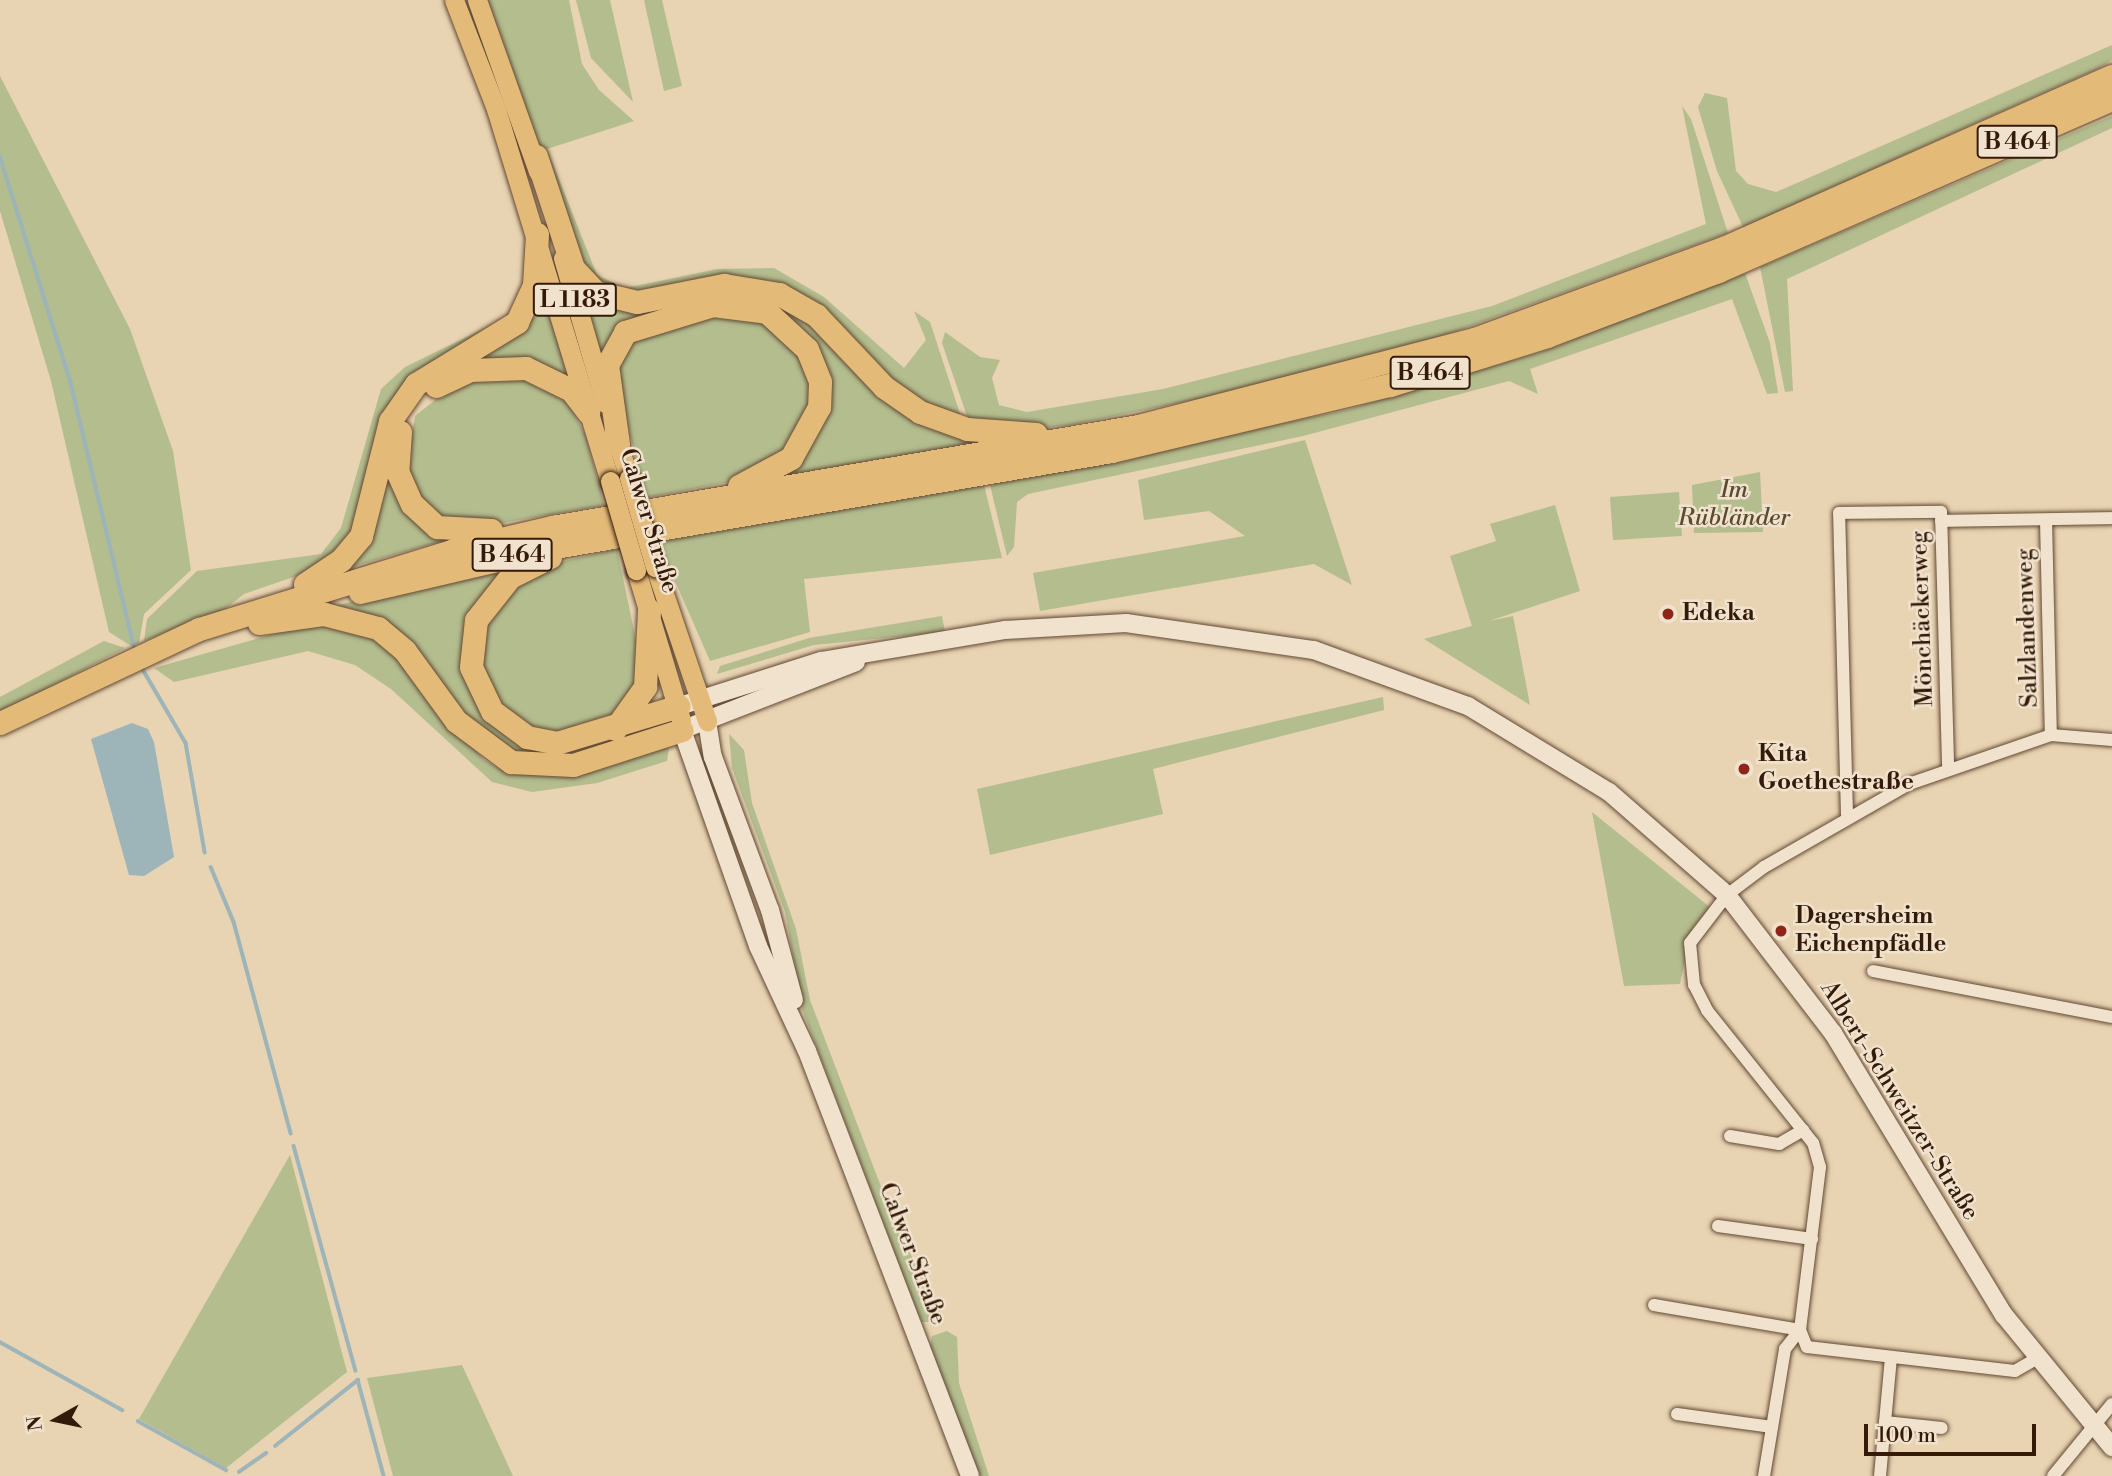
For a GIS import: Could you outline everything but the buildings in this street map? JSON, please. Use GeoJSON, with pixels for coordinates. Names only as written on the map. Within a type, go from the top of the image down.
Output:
{"type":"FeatureCollection","features":[{"type":"Feature","properties":{"kind":"highway","name":"B 464"},"geometry":{"type":"LineString","coordinates":[[0,723],[164,650],[219,622],[381,570],[552,527],[1105,432],[1327,382],[1570,307],[1789,220],[2112,76]]}},
{"type":"Feature","properties":{"kind":"highway","name":"B 464"},"geometry":{"type":"LineString","coordinates":[[164,650],[510,555],[1112,451],[1430,373],[1718,271],[2112,99]]}},
{"type":"Feature","properties":{"kind":"highway"},"geometry":{"type":"LineString","coordinates":[[536,156],[573,268],[595,292],[637,302],[724,285],[761,289],[816,315],[884,387],[946,423],[1007,435],[1105,432]]}},
{"type":"Feature","properties":{"kind":"highway"},"geometry":{"type":"LineString","coordinates":[[219,622],[317,577],[353,548],[368,518],[383,444],[399,404],[435,369],[517,322],[534,285],[537,234]]}},
{"type":"Feature","properties":{"kind":"highway"},"geometry":{"type":"LineString","coordinates":[[618,443],[607,365],[625,332],[713,305],[749,307],[782,321],[807,349],[820,382],[810,431],[777,471],[695,503]]}},
{"type":"Feature","properties":{"kind":"highway"},"geometry":{"type":"LineString","coordinates":[[552,527],[532,522],[474,533],[437,527],[412,504],[402,484],[399,434],[408,413],[437,385],[488,367],[551,376],[588,412]]}},
{"type":"Feature","properties":{"kind":"highway"},"geometry":{"type":"LineString","coordinates":[[676,525],[662,536],[528,566],[497,590],[476,620],[471,667],[481,695],[500,721],[527,737],[557,743],[615,729],[690,702]]}},
{"type":"Feature","properties":{"kind":"highway"},"geometry":{"type":"LineString","coordinates":[[615,729],[645,687],[649,610]]}},
{"type":"Feature","properties":{"kind":"highway"},"geometry":{"type":"LineString","coordinates":[[258,623],[324,614],[378,628],[405,650],[456,721],[511,762],[573,765],[682,730]]}},
{"type":"Feature","properties":{"kind":"highway","name":"B 464"},"geometry":{"type":"LineString","coordinates":[[0,735],[118,669]]}},
{"type":"Feature","properties":{"kind":"main road","name":"Calwer Straße"},"geometry":{"type":"LineString","coordinates":[[454,0],[537,234],[588,412],[620,479],[690,702],[682,730]]}},
{"type":"Feature","properties":{"kind":"main road","name":"Calwer Straße"},"geometry":{"type":"LineString","coordinates":[[477,0],[536,156],[618,443],[620,479]]}},
{"type":"Feature","properties":{"kind":"main road","name":"Calwer Straße"},"geometry":{"type":"LineString","coordinates":[[646,568],[649,610],[690,702],[707,721]]}},
{"type":"Feature","properties":{"kind":"street"},"geometry":{"type":"LineString","coordinates":[[1847,815],[1839,513],[2046,520],[2112,518]]}},
{"type":"Feature","properties":{"kind":"street","name":"Mönchäckerweg"},"geometry":{"type":"LineString","coordinates":[[1941,516],[1948,768]]}},
{"type":"Feature","properties":{"kind":"street","name":"Salzlandenweg"},"geometry":{"type":"LineString","coordinates":[[2046,520],[2052,735]]}},
{"type":"Feature","properties":{"kind":"street","name":"Albert-Schweitzer-Straße"},"geometry":{"type":"LineString","coordinates":[[874,655],[1031,627],[1126,623],[1208,630],[1314,650],[1417,684],[1517,732],[1609,792],[1727,895],[1833,1033],[1978,1276],[2036,1359],[2112,1447]]}},
{"type":"Feature","properties":{"kind":"street"},"geometry":{"type":"LineString","coordinates":[[690,702],[821,661],[874,655]]}},
{"type":"Feature","properties":{"kind":"street"},"geometry":{"type":"LineString","coordinates":[[682,730],[874,655]]}},
{"type":"Feature","properties":{"kind":"street","name":"Calwer Straße"},"geometry":{"type":"LineString","coordinates":[[707,721],[713,757],[779,937],[807,1051]]}},
{"type":"Feature","properties":{"kind":"street","name":"Calwer Straße"},"geometry":{"type":"LineString","coordinates":[[682,730],[758,946],[807,1051],[970,1476]]}},
{"type":"Feature","properties":{"kind":"street"},"geometry":{"type":"LineString","coordinates":[[2036,1359],[2015,1371],[1807,1347],[1800,1331],[1820,1167],[1803,1130],[1707,1010],[1694,985],[1690,943],[1727,895],[1847,815],[1948,768],[2052,735],[2112,740]]}},
{"type":"Feature","properties":{"kind":"street"},"geometry":{"type":"LineString","coordinates":[[1872,971],[2112,1017]]}},
{"type":"Feature","properties":{"kind":"street"},"geometry":{"type":"LineString","coordinates":[[1730,1136],[1780,1144],[1803,1130]]}},
{"type":"Feature","properties":{"kind":"street"},"geometry":{"type":"LineString","coordinates":[[1718,1226],[1812,1239]]}},
{"type":"Feature","properties":{"kind":"street"},"geometry":{"type":"LineString","coordinates":[[1654,1305],[1800,1331]]}},
{"type":"Feature","properties":{"kind":"street"},"geometry":{"type":"LineString","coordinates":[[1764,1476],[1785,1349],[1800,1331]]}},
{"type":"Feature","properties":{"kind":"street"},"geometry":{"type":"LineString","coordinates":[[1880,1476],[1891,1358]]}},
{"type":"Feature","properties":{"kind":"street"},"geometry":{"type":"LineString","coordinates":[[2053,1476],[2112,1404]]}},
{"type":"Feature","properties":{"kind":"street"},"geometry":{"type":"LineString","coordinates":[[1678,1414],[1772,1427]]}},
{"type":"Feature","properties":{"kind":"street"},"geometry":{"type":"LineString","coordinates":[[1885,1422],[1942,1427]]}},
{"type":"Feature","properties":{"kind":"green space"},"geometry":{"type":"Polygon","coordinates":[[[485,0],[569,0],[582,64],[599,90],[634,121],[547,149],[597,275],[625,288],[717,269],[774,268],[824,297],[904,368],[926,340],[914,311],[930,322],[963,423],[900,393],[816,308],[617,294],[579,267],[485,0]]]}},
{"type":"Feature","properties":{"kind":"green space"},"geometry":{"type":"Polygon","coordinates":[[[576,0],[610,0],[633,102],[591,58],[576,0]]]}},
{"type":"Feature","properties":{"kind":"green space"},"geometry":{"type":"Polygon","coordinates":[[[644,0],[662,0],[682,86],[664,91],[644,0]]]}},
{"type":"Feature","properties":{"kind":"green space"},"geometry":{"type":"Polygon","coordinates":[[[2112,45],[2112,60],[2097,69],[1743,227],[1717,171],[1698,107],[1705,93],[1727,98],[1736,171],[1748,184],[1776,192],[2112,45]]]}},
{"type":"Feature","properties":{"kind":"green space"},"geometry":{"type":"Polygon","coordinates":[[[0,76],[130,329],[173,451],[191,570],[144,614],[139,643],[131,646],[109,632],[51,381],[0,211],[0,76]]]}},
{"type":"Feature","properties":{"kind":"green space"},"geometry":{"type":"Polygon","coordinates":[[[1682,106],[1691,119],[1728,233],[1418,345],[1229,393],[1070,425],[1026,430],[970,425],[942,343],[945,332],[980,357],[1000,360],[992,378],[999,405],[1027,412],[1163,389],[1492,306],[1706,224],[1682,106]]]}},
{"type":"Feature","properties":{"kind":"green space"},"geometry":{"type":"Polygon","coordinates":[[[2112,116],[2112,128],[1787,279],[1793,391],[1785,392],[1760,267],[2112,116]]]}},
{"type":"Feature","properties":{"kind":"green space"},"geometry":{"type":"Polygon","coordinates":[[[1745,273],[1770,343],[1778,393],[1767,394],[1732,299],[1530,369],[1538,394],[1509,381],[1303,436],[1028,494],[1017,502],[1014,547],[1007,556],[990,485],[1346,410],[1538,353],[1745,273]]]}},
{"type":"Feature","properties":{"kind":"green space"},"geometry":{"type":"Polygon","coordinates":[[[543,282],[568,376],[528,361],[483,360],[449,370],[420,389],[394,434],[393,478],[414,516],[446,540],[341,570],[370,527],[391,434],[407,401],[418,389],[436,375],[515,331],[543,282]]]}},
{"type":"Feature","properties":{"kind":"green space"},"geometry":{"type":"Polygon","coordinates":[[[594,297],[786,304],[983,443],[778,478],[823,415],[792,321],[682,305],[603,360],[588,311],[594,297]]]}},
{"type":"Feature","properties":{"kind":"green space"},"geometry":{"type":"Polygon","coordinates":[[[706,312],[750,312],[796,342],[813,391],[802,437],[745,479],[645,498],[613,362],[619,346],[706,312]]]}},
{"type":"Feature","properties":{"kind":"green space"},"geometry":{"type":"Polygon","coordinates":[[[501,320],[423,369],[355,532],[320,568],[244,594],[225,609],[144,641],[147,619],[197,571],[321,554],[341,528],[381,389],[405,367],[501,320]]]}},
{"type":"Feature","properties":{"kind":"green space"},"geometry":{"type":"Polygon","coordinates":[[[504,375],[539,381],[568,402],[586,436],[604,505],[475,528],[459,528],[419,506],[406,477],[415,416],[454,385],[504,375]]]}},
{"type":"Feature","properties":{"kind":"green space"},"geometry":{"type":"Polygon","coordinates":[[[1305,440],[1352,585],[1314,564],[1040,611],[1033,573],[1245,536],[1209,511],[1144,520],[1138,480],[1305,440]]]}},
{"type":"Feature","properties":{"kind":"green space","name":"Im Rübländer"},"geometry":{"type":"Polygon","coordinates":[[[1760,472],[1763,532],[1694,533],[1692,485],[1760,472]]]}},
{"type":"Feature","properties":{"kind":"green space"},"geometry":{"type":"Polygon","coordinates":[[[984,485],[1002,558],[804,579],[810,632],[710,661],[658,542],[984,485]]]}},
{"type":"Feature","properties":{"kind":"green space"},"geometry":{"type":"Polygon","coordinates":[[[1679,492],[1682,536],[1613,540],[1610,497],[1679,492]]]}},
{"type":"Feature","properties":{"kind":"green space"},"geometry":{"type":"Polygon","coordinates":[[[1555,505],[1580,591],[1489,621],[1513,616],[1530,705],[1424,639],[1472,626],[1450,556],[1496,541],[1490,524],[1555,505]]]}},
{"type":"Feature","properties":{"kind":"green space"},"geometry":{"type":"Polygon","coordinates":[[[617,549],[643,674],[608,724],[545,736],[493,706],[478,674],[489,606],[543,566],[617,549]]]}},
{"type":"Feature","properties":{"kind":"green space"},"geometry":{"type":"Polygon","coordinates":[[[516,562],[485,595],[479,706],[573,749],[653,725],[653,728],[579,752],[512,751],[480,737],[419,659],[330,607],[516,562]]]}},
{"type":"Feature","properties":{"kind":"green space"},"geometry":{"type":"Polygon","coordinates":[[[942,616],[945,632],[814,645],[717,674],[720,666],[809,638],[942,616]]]}},
{"type":"Feature","properties":{"kind":"green space"},"geometry":{"type":"Polygon","coordinates":[[[323,620],[378,636],[483,759],[501,770],[568,777],[662,748],[669,748],[667,761],[597,783],[532,792],[492,782],[391,689],[355,665],[308,651],[174,682],[154,668],[323,620]]]}},
{"type":"Feature","properties":{"kind":"green space"},"geometry":{"type":"Polygon","coordinates":[[[104,641],[125,648],[0,713],[0,697],[104,641]]]}},
{"type":"Feature","properties":{"kind":"green space"},"geometry":{"type":"Polygon","coordinates":[[[1383,697],[1384,710],[1153,769],[1163,814],[990,855],[977,789],[1383,697]]]}},
{"type":"Feature","properties":{"kind":"green space"},"geometry":{"type":"Polygon","coordinates":[[[729,734],[744,750],[752,803],[796,929],[810,1000],[896,1226],[941,1313],[937,1322],[922,1322],[916,1309],[802,1009],[785,912],[732,768],[729,734]]]}},
{"type":"Feature","properties":{"kind":"green space"},"geometry":{"type":"Polygon","coordinates":[[[1592,812],[1711,908],[1689,941],[1680,984],[1624,986],[1592,812]]]}},
{"type":"Feature","properties":{"kind":"green space"},"geometry":{"type":"Polygon","coordinates":[[[290,1155],[347,1372],[226,1468],[139,1419],[290,1155]]]}},
{"type":"Feature","properties":{"kind":"green space"},"geometry":{"type":"Polygon","coordinates":[[[947,1331],[957,1337],[959,1383],[989,1476],[978,1476],[930,1346],[932,1336],[947,1331]]]}},
{"type":"Feature","properties":{"kind":"green space"},"geometry":{"type":"Polygon","coordinates":[[[462,1365],[513,1476],[393,1476],[367,1378],[462,1365]]]}},
{"type":"Feature","properties":{"kind":"water"},"geometry":{"type":"Polygon","coordinates":[[[132,723],[148,729],[154,742],[174,857],[144,876],[129,875],[91,739],[132,723]]]}},
{"type":"Feature","properties":{"kind":"waterway"},"geometry":{"type":"LineString","coordinates":[[0,156],[71,383],[135,649]]}},
{"type":"Feature","properties":{"kind":"waterway"},"geometry":{"type":"LineString","coordinates":[[141,666],[186,743],[205,852]]}},
{"type":"Feature","properties":{"kind":"waterway"},"geometry":{"type":"LineString","coordinates":[[211,867],[234,922],[291,1133]]}},
{"type":"Feature","properties":{"kind":"waterway"},"geometry":{"type":"LineString","coordinates":[[294,1146],[356,1371]]}},
{"type":"Feature","properties":{"kind":"waterway"},"geometry":{"type":"LineString","coordinates":[[0,1342],[122,1410]]}},
{"type":"Feature","properties":{"kind":"waterway"},"geometry":{"type":"LineString","coordinates":[[275,1446],[358,1380],[384,1476]]}},
{"type":"Feature","properties":{"kind":"waterway"},"geometry":{"type":"LineString","coordinates":[[138,1421],[226,1470]]}},
{"type":"Feature","properties":{"kind":"waterway"},"geometry":{"type":"LineString","coordinates":[[239,1472],[266,1453]]}},
{"type":"Feature","properties":{"kind":"place","name":"Edeka"},"geometry":{"type":"Point","coordinates":[1668,614]}},
{"type":"Feature","properties":{"kind":"place","name":"Kita Goethestraße"},"geometry":{"type":"Point","coordinates":[1744,769]}},
{"type":"Feature","properties":{"kind":"place","name":"Dagersheim Eichenpfädle"},"geometry":{"type":"Point","coordinates":[1781,931]}}]}
